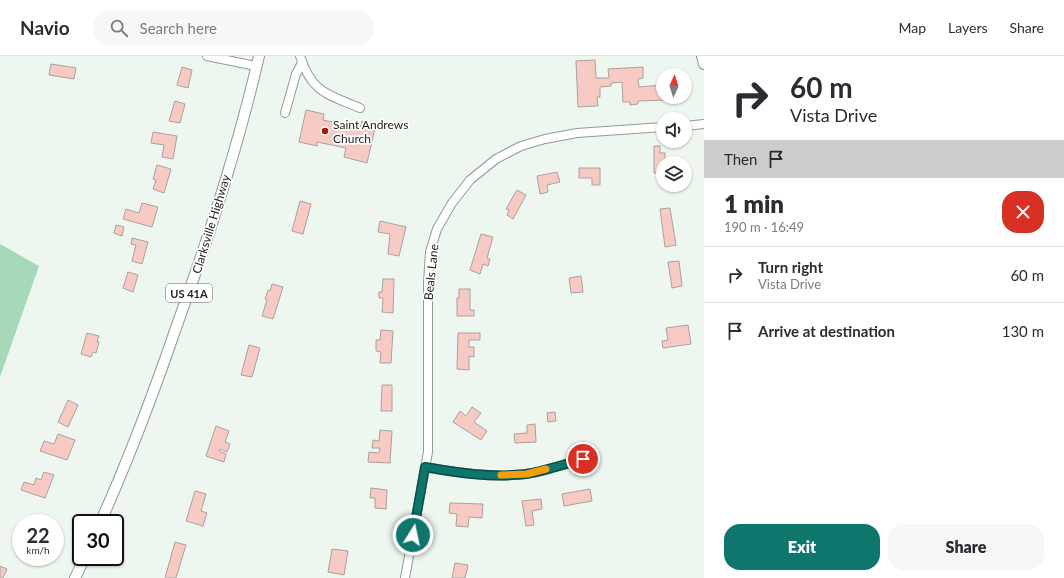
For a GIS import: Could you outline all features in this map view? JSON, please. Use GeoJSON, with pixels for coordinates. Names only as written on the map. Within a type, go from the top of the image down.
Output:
{"type":"FeatureCollection","features":[{"type":"Feature","properties":{"kind":"main road"},"geometry":{"type":"LineString","coordinates":[[702,56],[704,64]]}},
{"type":"Feature","properties":{"kind":"main road","name":"Clarksville Highway"},"geometry":{"type":"LineString","coordinates":[[104,514],[126,463],[155,387],[205,246],[258,61]]}},
{"type":"Feature","properties":{"kind":"main road"},"geometry":{"type":"LineString","coordinates":[[75,578],[81,566]]}},
{"type":"Feature","properties":{"kind":"street"},"geometry":{"type":"LineString","coordinates":[[207,56],[258,61]]}},
{"type":"Feature","properties":{"kind":"street"},"geometry":{"type":"LineString","coordinates":[[301,59],[309,78],[324,93],[360,108]]}},
{"type":"Feature","properties":{"kind":"street"},"geometry":{"type":"LineString","coordinates":[[285,113],[301,59]]}},
{"type":"Feature","properties":{"kind":"street"},"geometry":{"type":"LineString","coordinates":[[692,125],[704,124]]}},
{"type":"Feature","properties":{"kind":"street","name":"Beals Lane"},"geometry":{"type":"LineString","coordinates":[[405,578],[428,452],[428,283],[430,252],[437,229],[452,203],[470,180],[496,159],[521,146],[545,139],[577,133],[656,127]]}},
{"type":"Feature","properties":{"kind":"street"},"geometry":{"type":"LineString","coordinates":[[425,467],[456,472],[491,475],[527,474],[583,459]]}},
{"type":"Feature","properties":{"kind":"green space"},"geometry":{"type":"Polygon","coordinates":[[[0,244],[39,266],[0,377],[0,244]]]}},
{"type":"Feature","properties":{"kind":"building"},"geometry":{"type":"Polygon","coordinates":[[[595,60],[596,78],[609,78],[608,69],[643,67],[643,78],[638,79],[639,87],[656,86],[656,100],[638,101],[638,104],[630,105],[630,102],[623,102],[622,82],[611,83],[611,86],[600,87],[600,97],[597,97],[598,106],[578,107],[576,61],[595,60]]]}},
{"type":"Feature","properties":{"kind":"building"},"geometry":{"type":"Polygon","coordinates":[[[51,64],[76,68],[74,79],[49,75],[51,64]]]}},
{"type":"Feature","properties":{"kind":"building"},"geometry":{"type":"Polygon","coordinates":[[[182,67],[192,70],[188,88],[177,85],[182,67]]]}},
{"type":"Feature","properties":{"kind":"building"},"geometry":{"type":"Polygon","coordinates":[[[175,101],[185,104],[180,123],[169,121],[175,101]]]}},
{"type":"Feature","properties":{"kind":"building"},"geometry":{"type":"Polygon","coordinates":[[[306,110],[324,114],[323,120],[360,128],[362,121],[376,124],[367,163],[344,157],[346,148],[317,142],[317,146],[299,142],[306,110]]]}},
{"type":"Feature","properties":{"kind":"building"},"geometry":{"type":"Polygon","coordinates":[[[153,132],[177,136],[173,159],[162,157],[164,145],[151,143],[153,132]]]}},
{"type":"Feature","properties":{"kind":"building"},"geometry":{"type":"Polygon","coordinates":[[[654,146],[656,146],[656,148],[660,148],[660,153],[665,153],[665,156],[656,156],[656,173],[654,173],[654,146]]]}},
{"type":"Feature","properties":{"kind":"building"},"geometry":{"type":"Polygon","coordinates":[[[157,165],[171,169],[164,193],[153,189],[156,180],[153,179],[157,165]]]}},
{"type":"Feature","properties":{"kind":"building"},"geometry":{"type":"Polygon","coordinates":[[[579,168],[600,168],[600,185],[592,185],[592,178],[579,178],[579,168]]]}},
{"type":"Feature","properties":{"kind":"building"},"geometry":{"type":"Polygon","coordinates":[[[557,172],[560,182],[547,185],[548,192],[540,194],[537,176],[557,172]]]}},
{"type":"Feature","properties":{"kind":"building"},"geometry":{"type":"Polygon","coordinates":[[[517,190],[526,195],[513,219],[507,215],[509,210],[506,209],[517,190]]]}},
{"type":"Feature","properties":{"kind":"building"},"geometry":{"type":"Polygon","coordinates":[[[300,201],[311,204],[303,234],[292,231],[300,201]]]}},
{"type":"Feature","properties":{"kind":"building"},"geometry":{"type":"Polygon","coordinates":[[[142,203],[158,207],[152,227],[123,219],[126,209],[139,213],[142,203]]]}},
{"type":"Feature","properties":{"kind":"building"},"geometry":{"type":"Polygon","coordinates":[[[670,208],[676,245],[665,247],[660,209],[670,208]]]}},
{"type":"Feature","properties":{"kind":"building"},"geometry":{"type":"Polygon","coordinates":[[[380,221],[406,227],[399,256],[388,254],[390,234],[378,232],[380,221]]]}},
{"type":"Feature","properties":{"kind":"building"},"geometry":{"type":"Polygon","coordinates":[[[116,225],[124,227],[122,236],[114,233],[116,225]]]}},
{"type":"Feature","properties":{"kind":"building"},"geometry":{"type":"Polygon","coordinates":[[[481,234],[493,237],[487,258],[490,259],[488,266],[483,264],[480,274],[470,270],[481,234]]]}},
{"type":"Feature","properties":{"kind":"building"},"geometry":{"type":"Polygon","coordinates":[[[132,238],[148,242],[142,264],[132,261],[136,245],[131,244],[132,238]]]}},
{"type":"Feature","properties":{"kind":"building"},"geometry":{"type":"Polygon","coordinates":[[[679,261],[682,286],[672,288],[668,262],[679,261]]]}},
{"type":"Feature","properties":{"kind":"building"},"geometry":{"type":"Polygon","coordinates":[[[128,272],[138,275],[133,292],[123,288],[128,272]]]}},
{"type":"Feature","properties":{"kind":"building"},"geometry":{"type":"Polygon","coordinates":[[[581,276],[583,292],[571,293],[569,278],[581,276]]]}},
{"type":"Feature","properties":{"kind":"building"},"geometry":{"type":"Polygon","coordinates":[[[383,279],[394,279],[393,313],[382,312],[383,298],[379,298],[379,292],[382,292],[383,279]]]}},
{"type":"Feature","properties":{"kind":"building"},"geometry":{"type":"Polygon","coordinates":[[[272,284],[283,287],[273,319],[262,316],[267,300],[265,299],[272,284]]]}},
{"type":"Feature","properties":{"kind":"building"},"geometry":{"type":"Polygon","coordinates":[[[459,289],[470,289],[470,310],[474,310],[474,316],[457,316],[457,298],[459,298],[459,289]]]}},
{"type":"Feature","properties":{"kind":"building"},"geometry":{"type":"Polygon","coordinates":[[[688,325],[691,344],[663,348],[662,341],[668,340],[666,328],[688,325]]]}},
{"type":"Feature","properties":{"kind":"building"},"geometry":{"type":"Polygon","coordinates":[[[381,330],[393,331],[391,363],[380,363],[381,352],[376,351],[376,340],[380,340],[381,330]]]}},
{"type":"Feature","properties":{"kind":"building"},"geometry":{"type":"Polygon","coordinates":[[[87,333],[99,336],[96,353],[93,352],[91,357],[81,354],[87,333]]]}},
{"type":"Feature","properties":{"kind":"building"},"geometry":{"type":"Polygon","coordinates":[[[458,333],[480,333],[480,340],[469,340],[469,347],[474,347],[474,357],[469,356],[469,370],[457,369],[458,333]]]}},
{"type":"Feature","properties":{"kind":"building"},"geometry":{"type":"Polygon","coordinates":[[[249,345],[260,348],[252,377],[241,375],[249,345]]]}},
{"type":"Feature","properties":{"kind":"building"},"geometry":{"type":"Polygon","coordinates":[[[382,385],[392,385],[392,411],[381,411],[382,385]]]}},
{"type":"Feature","properties":{"kind":"building"},"geometry":{"type":"Polygon","coordinates":[[[68,400],[78,405],[68,427],[58,422],[68,400]]]}},
{"type":"Feature","properties":{"kind":"building"},"geometry":{"type":"Polygon","coordinates":[[[472,407],[481,413],[474,422],[487,431],[481,440],[453,422],[460,411],[466,416],[472,407]]]}},
{"type":"Feature","properties":{"kind":"building"},"geometry":{"type":"Polygon","coordinates":[[[555,412],[556,421],[548,422],[547,413],[555,412]]]}},
{"type":"Feature","properties":{"kind":"building"},"geometry":{"type":"Polygon","coordinates":[[[535,424],[536,442],[515,443],[514,434],[527,433],[527,425],[535,424]]]}},
{"type":"Feature","properties":{"kind":"building"},"geometry":{"type":"Polygon","coordinates":[[[216,426],[229,431],[225,442],[230,444],[227,452],[220,449],[219,451],[226,454],[224,462],[206,456],[216,426]]]}},
{"type":"Feature","properties":{"kind":"building"},"geometry":{"type":"Polygon","coordinates":[[[380,430],[392,431],[390,463],[368,462],[369,452],[379,453],[380,448],[372,448],[373,440],[379,441],[380,430]]]}},
{"type":"Feature","properties":{"kind":"building"},"geometry":{"type":"Polygon","coordinates":[[[58,434],[75,440],[67,460],[40,451],[44,441],[54,444],[58,434]]]}},
{"type":"Feature","properties":{"kind":"building"},"geometry":{"type":"Polygon","coordinates":[[[44,472],[54,475],[45,498],[21,490],[24,482],[34,485],[36,478],[41,480],[44,472]]]}},
{"type":"Feature","properties":{"kind":"building"},"geometry":{"type":"Polygon","coordinates":[[[371,488],[387,490],[386,509],[375,508],[375,498],[370,498],[371,488]]]}},
{"type":"Feature","properties":{"kind":"building"},"geometry":{"type":"Polygon","coordinates":[[[590,489],[592,501],[564,506],[562,494],[590,489]]]}},
{"type":"Feature","properties":{"kind":"building"},"geometry":{"type":"Polygon","coordinates":[[[195,491],[206,494],[201,511],[207,513],[203,526],[186,521],[195,491]]]}},
{"type":"Feature","properties":{"kind":"building"},"geometry":{"type":"Polygon","coordinates":[[[541,499],[542,509],[532,511],[534,525],[526,526],[522,501],[541,499]]]}},
{"type":"Feature","properties":{"kind":"building"},"geometry":{"type":"Polygon","coordinates":[[[450,503],[483,504],[482,518],[469,517],[468,527],[456,526],[457,514],[449,513],[450,503]]]}},
{"type":"Feature","properties":{"kind":"building"},"geometry":{"type":"Polygon","coordinates":[[[175,542],[186,545],[176,578],[165,578],[175,542]]]}},
{"type":"Feature","properties":{"kind":"building"},"geometry":{"type":"Polygon","coordinates":[[[332,549],[348,551],[344,575],[328,572],[332,549]]]}},
{"type":"Feature","properties":{"kind":"building"},"geometry":{"type":"Polygon","coordinates":[[[455,563],[468,565],[465,578],[452,578],[455,563]]]}},
{"type":"Feature","properties":{"kind":"building"},"geometry":{"type":"Polygon","coordinates":[[[0,566],[7,569],[3,578],[0,578],[0,566]]]}},
{"type":"Feature","properties":{"kind":"slow traffic"},"geometry":{"type":"LineString","coordinates":[[501,475],[527,474],[546,469]]}},
{"type":"Feature","properties":{"kind":"place","name":"Saint Andrews Church"},"geometry":{"type":"Point","coordinates":[325,131]}},
{"type":"Feature","properties":{"kind":"route"},"geometry":{"type":"LineString","coordinates":[[413,535],[425,467],[456,472],[491,475],[527,474],[583,459]]}}]}
